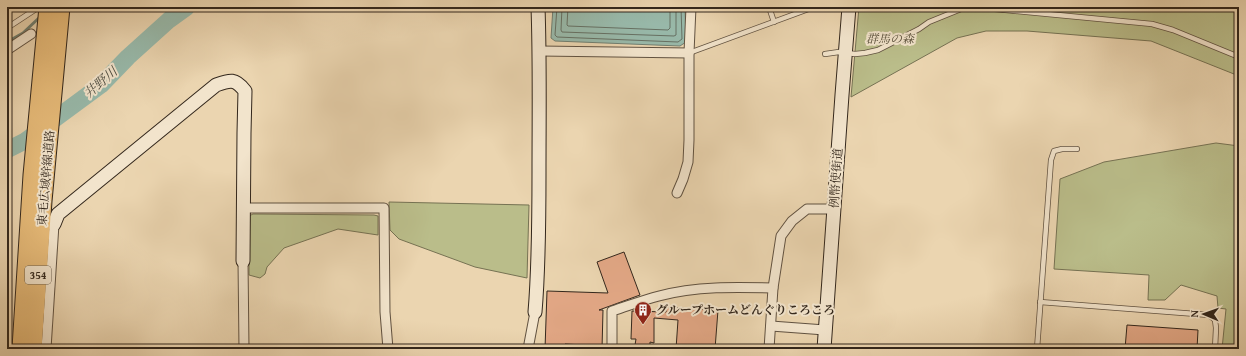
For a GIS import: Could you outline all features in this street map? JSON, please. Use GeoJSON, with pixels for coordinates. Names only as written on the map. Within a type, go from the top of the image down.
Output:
{"type":"FeatureCollection","features":[{"type":"Feature","properties":{"kind":"highway","name":"東毛広域幹線道路"},"geometry":{"type":"LineString","coordinates":[[33,349],[43,201],[50,23],[48,7]]}},
{"type":"Feature","properties":{"kind":"highway","name":"東毛広域幹線道路"},"geometry":{"type":"LineString","coordinates":[[21,349],[34,154],[48,78]]}},
{"type":"Feature","properties":{"kind":"street"},"geometry":{"type":"LineString","coordinates":[[528,349],[535,312],[537,282],[540,51],[538,7]]}},
{"type":"Feature","properties":{"kind":"street"},"geometry":{"type":"LineString","coordinates":[[677,193],[684,179],[688,162],[688,53],[691,7]]}},
{"type":"Feature","properties":{"kind":"street","name":"例幣使街道"},"geometry":{"type":"LineString","coordinates":[[824,349],[849,7]]}},
{"type":"Feature","properties":{"kind":"street"},"geometry":{"type":"LineString","coordinates":[[7,50],[50,23]]}},
{"type":"Feature","properties":{"kind":"street"},"geometry":{"type":"LineString","coordinates":[[540,51],[688,53]]}},
{"type":"Feature","properties":{"kind":"street"},"geometry":{"type":"LineString","coordinates":[[46,349],[54,224],[58,214],[216,85],[227,81],[233,81],[241,85],[246,91],[243,208],[244,349]]}},
{"type":"Feature","properties":{"kind":"street"},"geometry":{"type":"LineString","coordinates":[[243,208],[384,208],[385,312],[388,349]]}},
{"type":"Feature","properties":{"kind":"street"},"geometry":{"type":"LineString","coordinates":[[769,349],[773,288],[781,236],[792,221],[807,209],[834,209]]}},
{"type":"Feature","properties":{"kind":"street"},"geometry":{"type":"LineString","coordinates":[[612,349],[612,311],[660,295],[698,289],[729,287],[773,288]]}},
{"type":"Feature","properties":{"kind":"street"},"geometry":{"type":"LineString","coordinates":[[771,326],[825,330]]}},
{"type":"Feature","properties":{"kind":"lane"},"geometry":{"type":"LineString","coordinates":[[7,28],[39,7]]}},
{"type":"Feature","properties":{"kind":"lane"},"geometry":{"type":"LineString","coordinates":[[769,7],[774,22]]}},
{"type":"Feature","properties":{"kind":"lane"},"geometry":{"type":"LineString","coordinates":[[688,53],[814,7]]}},
{"type":"Feature","properties":{"kind":"lane"},"geometry":{"type":"LineString","coordinates":[[825,54],[846,52],[860,54],[878,50],[919,30],[929,22],[966,7]]}},
{"type":"Feature","properties":{"kind":"lane"},"geometry":{"type":"LineString","coordinates":[[974,7],[1152,24],[1173,30],[1239,57]]}},
{"type":"Feature","properties":{"kind":"lane"},"geometry":{"type":"LineString","coordinates":[[1037,349],[1051,160],[1054,150],[1077,149]]}},
{"type":"Feature","properties":{"kind":"lane"},"geometry":{"type":"LineString","coordinates":[[1040,302],[1209,315],[1215,320],[1215,349]]}},
{"type":"Feature","properties":{"kind":"green space","name":"群馬の森"},"geometry":{"type":"Polygon","coordinates":[[[859,7],[1239,7],[1239,76],[1151,41],[1027,31],[986,31],[957,38],[851,97],[859,7]]]}},
{"type":"Feature","properties":{"kind":"green space"},"geometry":{"type":"Polygon","coordinates":[[[1216,143],[1239,146],[1239,349],[1222,349],[1226,309],[1218,308],[1217,296],[1181,285],[1165,300],[1148,300],[1149,275],[1054,269],[1060,179],[1104,162],[1216,143]]]}},
{"type":"Feature","properties":{"kind":"green space"},"geometry":{"type":"Polygon","coordinates":[[[389,202],[529,205],[527,278],[475,267],[399,239],[390,230],[389,202]]]}},
{"type":"Feature","properties":{"kind":"green space"},"geometry":{"type":"Polygon","coordinates":[[[253,214],[374,215],[378,216],[378,235],[338,229],[284,248],[267,267],[265,274],[260,278],[249,275],[249,216],[253,214]]]}},
{"type":"Feature","properties":{"kind":"water"},"geometry":{"type":"Polygon","coordinates":[[[553,7],[685,7],[686,42],[680,46],[555,41],[551,38],[553,7]]]}},
{"type":"Feature","properties":{"kind":"building"},"geometry":{"type":"Polygon","coordinates":[[[624,252],[640,295],[599,310],[603,310],[602,349],[583,349],[583,345],[565,344],[565,349],[545,349],[547,291],[608,293],[597,262],[624,252]]]}},
{"type":"Feature","properties":{"kind":"building"},"geometry":{"type":"Polygon","coordinates":[[[666,307],[718,310],[715,349],[676,349],[678,320],[654,318],[654,343],[650,342],[650,345],[635,345],[636,339],[631,339],[632,311],[666,312],[666,307]]]}},
{"type":"Feature","properties":{"kind":"building"},"geometry":{"type":"Polygon","coordinates":[[[1127,325],[1198,330],[1197,349],[1125,349],[1127,325]]]}},
{"type":"Feature","properties":{"kind":"waterway","name":"井野川"},"geometry":{"type":"LineString","coordinates":[[7,150],[25,141],[101,85],[128,57],[169,20],[187,7]]}},
{"type":"Feature","properties":{"kind":"waterway"},"geometry":{"type":"LineString","coordinates":[[7,42],[23,33],[41,16]]}},
{"type":"Feature","properties":{"kind":"place","name":"グループホームどんぐりころころ"},"geometry":{"type":"Point","coordinates":[643,325]}}]}
